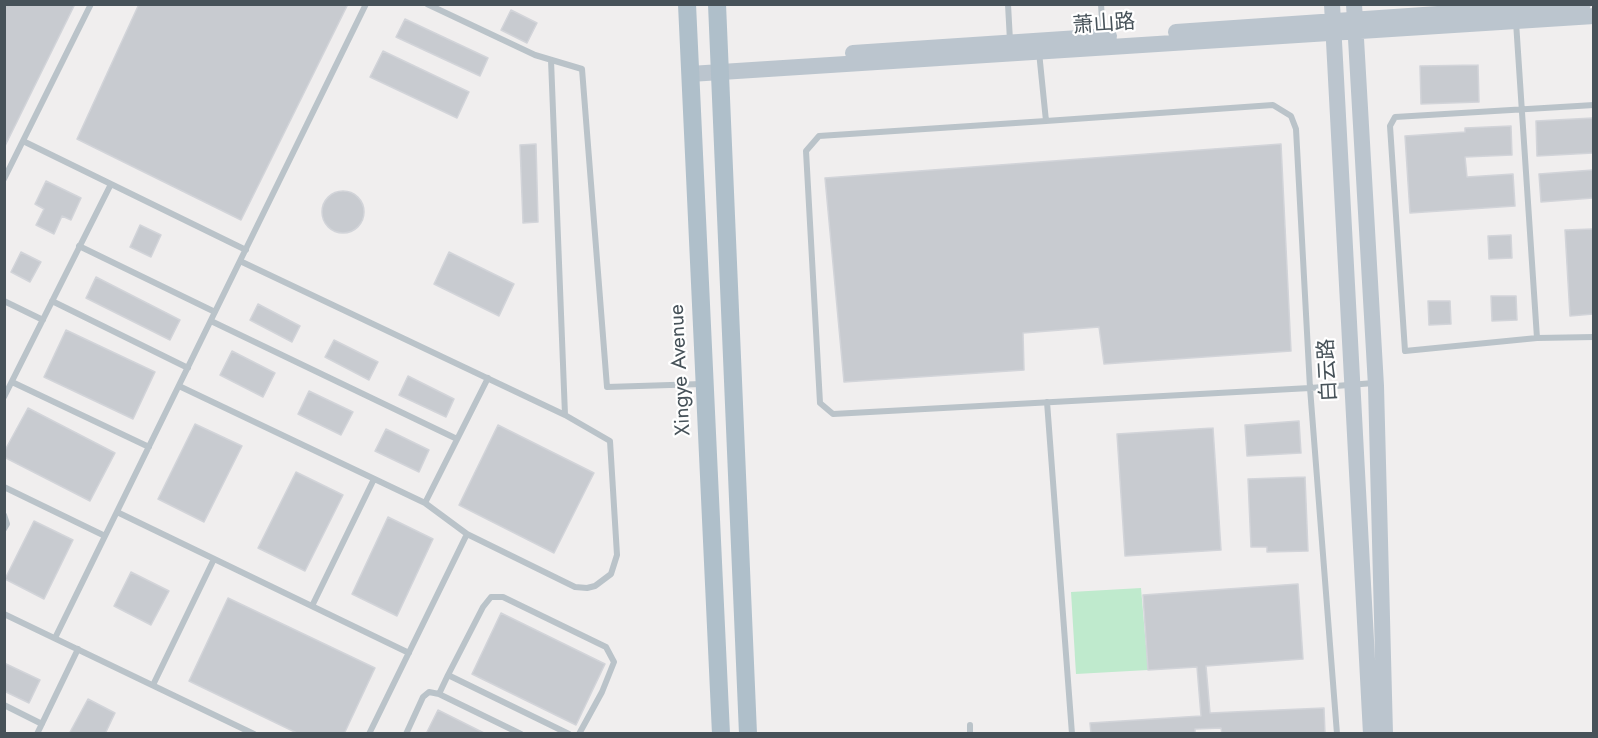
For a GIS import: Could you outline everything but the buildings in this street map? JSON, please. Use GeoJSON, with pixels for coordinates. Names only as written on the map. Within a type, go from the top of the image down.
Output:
{"type":"FeatureCollection","features":[{"type":"Feature","properties":{"kind":"main road","name":"Xingye Avenue"},"geometry":{"type":"LineString","coordinates":[[687,4],[721,734]]}},
{"type":"Feature","properties":{"kind":"main road"},"geometry":{"type":"LineString","coordinates":[[717,4],[748,734]]}},
{"type":"Feature","properties":{"kind":"street","name":"萧山路"},"geometry":{"type":"LineString","coordinates":[[1515,15],[1583,4]]}},
{"type":"Feature","properties":{"kind":"street","name":"萧山路"},"geometry":{"type":"LineString","coordinates":[[720,67],[1010,41],[1038,46],[1103,36],[1333,19],[1515,15],[1593,16]]}},
{"type":"Feature","properties":{"kind":"street"},"geometry":{"type":"LineString","coordinates":[[1355,18],[1376,383],[1385,734]]}},
{"type":"Feature","properties":{"kind":"street","name":"萧山路"},"geometry":{"type":"LineString","coordinates":[[690,69],[1038,46],[1333,19]]}},
{"type":"Feature","properties":{"kind":"street","name":"白云路"},"geometry":{"type":"LineString","coordinates":[[1333,19],[1371,734]]}},
{"type":"Feature","properties":{"kind":"lane"},"geometry":{"type":"LineString","coordinates":[[4,179],[91,4]]}},
{"type":"Feature","properties":{"kind":"lane"},"geometry":{"type":"LineString","coordinates":[[55,638],[366,4]]}},
{"type":"Feature","properties":{"kind":"lane"},"geometry":{"type":"LineString","coordinates":[[427,4],[535,55],[582,69],[607,387],[705,384]]}},
{"type":"Feature","properties":{"kind":"lane"},"geometry":{"type":"LineString","coordinates":[[1008,4],[1010,41]]}},
{"type":"Feature","properties":{"kind":"lane"},"geometry":{"type":"LineString","coordinates":[[1101,4],[1103,36]]}},
{"type":"Feature","properties":{"kind":"lane"},"geometry":{"type":"LineString","coordinates":[[1515,15],[1537,338]]}},
{"type":"Feature","properties":{"kind":"lane"},"geometry":{"type":"LineString","coordinates":[[1038,46],[1046,121]]}},
{"type":"Feature","properties":{"kind":"lane"},"geometry":{"type":"LineString","coordinates":[[551,60],[565,415]]}},
{"type":"Feature","properties":{"kind":"lane"},"geometry":{"type":"LineString","coordinates":[[1337,734],[1310,388],[1296,129],[1291,116],[1273,105],[819,136],[806,151],[820,403],[833,414],[1310,388],[1376,383]]}},
{"type":"Feature","properties":{"kind":"lane"},"geometry":{"type":"LineString","coordinates":[[1593,105],[1395,117],[1390,126],[1405,351],[1537,338],[1593,337]]}},
{"type":"Feature","properties":{"kind":"lane"},"geometry":{"type":"LineString","coordinates":[[23,141],[246,250]]}},
{"type":"Feature","properties":{"kind":"lane"},"geometry":{"type":"LineString","coordinates":[[4,398],[111,184]]}},
{"type":"Feature","properties":{"kind":"lane"},"geometry":{"type":"LineString","coordinates":[[79,246],[215,312]]}},
{"type":"Feature","properties":{"kind":"lane"},"geometry":{"type":"LineString","coordinates":[[179,386],[425,503],[467,534],[575,587],[595,586],[611,574],[617,555],[610,441],[565,415],[240,261]]}},
{"type":"Feature","properties":{"kind":"lane"},"geometry":{"type":"LineString","coordinates":[[4,301],[43,320]]}},
{"type":"Feature","properties":{"kind":"lane"},"geometry":{"type":"LineString","coordinates":[[52,301],[188,368]]}},
{"type":"Feature","properties":{"kind":"lane"},"geometry":{"type":"LineString","coordinates":[[211,321],[457,439]]}},
{"type":"Feature","properties":{"kind":"lane"},"geometry":{"type":"LineString","coordinates":[[425,503],[488,378]]}},
{"type":"Feature","properties":{"kind":"lane"},"geometry":{"type":"LineString","coordinates":[[12,381],[149,447]]}},
{"type":"Feature","properties":{"kind":"lane"},"geometry":{"type":"LineString","coordinates":[[1047,402],[1072,734]]}},
{"type":"Feature","properties":{"kind":"lane"},"geometry":{"type":"LineString","coordinates":[[312,606],[374,479]]}},
{"type":"Feature","properties":{"kind":"lane"},"geometry":{"type":"LineString","coordinates":[[4,487],[105,536]]}},
{"type":"Feature","properties":{"kind":"lane"},"geometry":{"type":"LineString","coordinates":[[117,512],[409,653]]}},
{"type":"Feature","properties":{"kind":"lane"},"geometry":{"type":"LineString","coordinates":[[4,515],[7,524],[4,529]]}},
{"type":"Feature","properties":{"kind":"lane"},"geometry":{"type":"LineString","coordinates":[[369,734],[467,534]]}},
{"type":"Feature","properties":{"kind":"lane"},"geometry":{"type":"LineString","coordinates":[[153,685],[214,559]]}},
{"type":"Feature","properties":{"kind":"lane"},"geometry":{"type":"LineString","coordinates":[[439,694],[483,607],[491,597],[503,597],[606,647],[614,662],[602,692],[579,734]]}},
{"type":"Feature","properties":{"kind":"lane"},"geometry":{"type":"LineString","coordinates":[[4,614],[254,734]]}},
{"type":"Feature","properties":{"kind":"lane"},"geometry":{"type":"LineString","coordinates":[[37,734],[78,649]]}},
{"type":"Feature","properties":{"kind":"lane"},"geometry":{"type":"LineString","coordinates":[[448,675],[569,734]]}},
{"type":"Feature","properties":{"kind":"lane"},"geometry":{"type":"LineString","coordinates":[[406,734],[423,697],[429,692],[439,694],[521,734]]}},
{"type":"Feature","properties":{"kind":"lane"},"geometry":{"type":"LineString","coordinates":[[4,705],[42,724]]}},
{"type":"Feature","properties":{"kind":"lane"},"geometry":{"type":"LineString","coordinates":[[970,725],[970,734]]}},
{"type":"Feature","properties":{"kind":"green space"},"geometry":{"type":"Polygon","coordinates":[[[1141,588],[1148,670],[1076,674],[1071,592],[1141,588]]]}}]}
